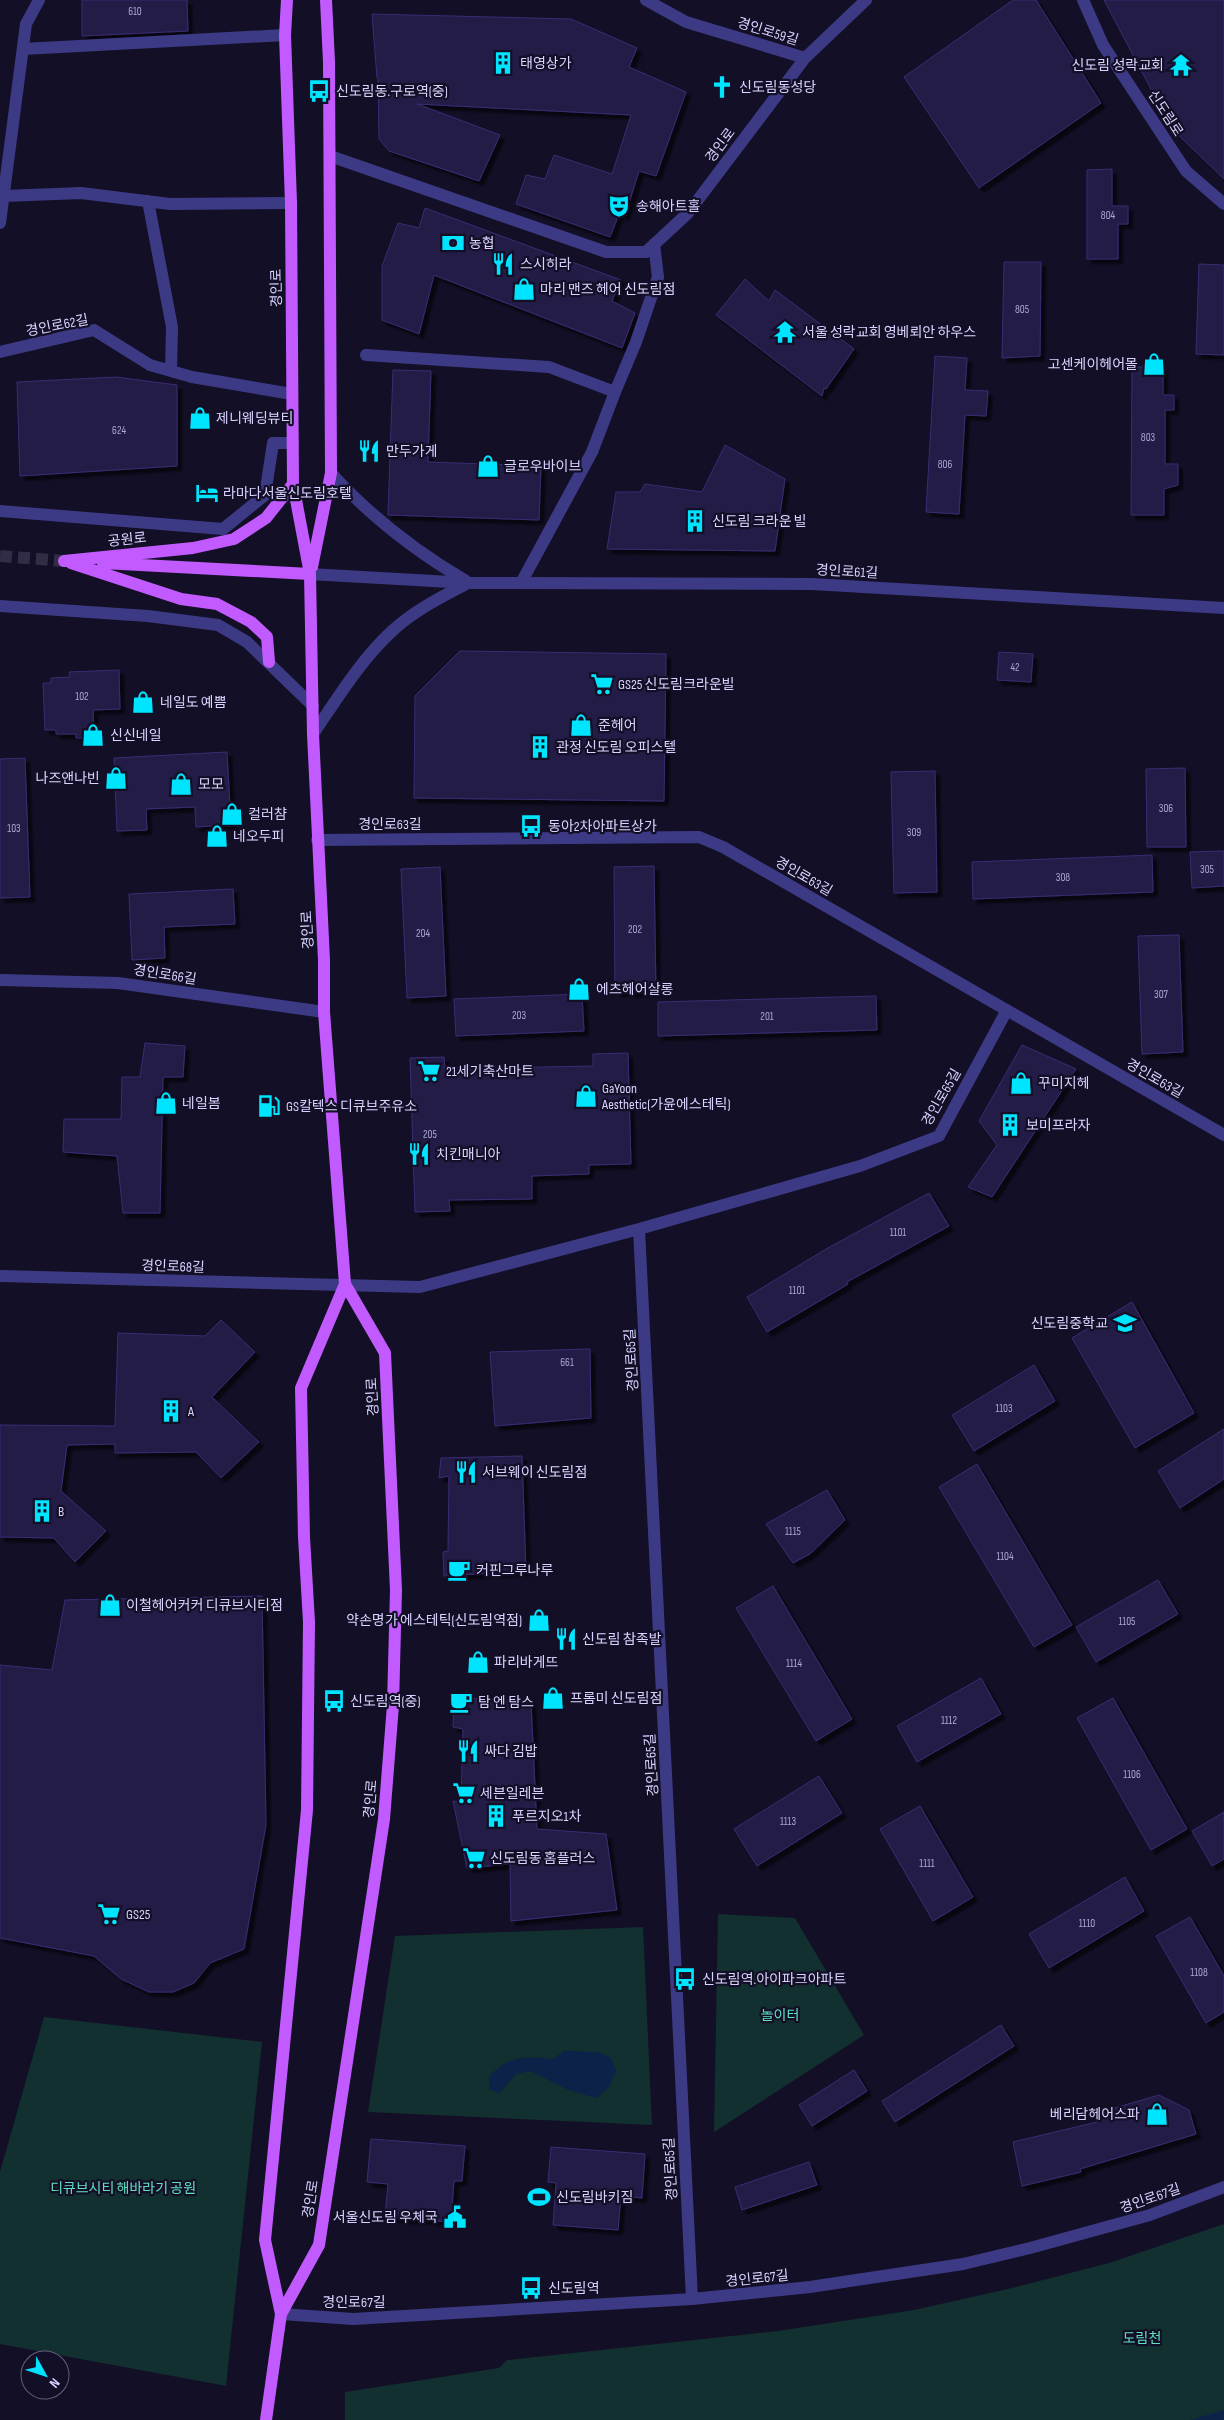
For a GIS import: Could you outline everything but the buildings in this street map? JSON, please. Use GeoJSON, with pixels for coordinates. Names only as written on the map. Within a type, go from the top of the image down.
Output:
{"type":"FeatureCollection","features":[{"type":"Feature","properties":{"kind":"main road","name":"경인로"},"geometry":{"type":"LineString","coordinates":[[281,2314],[318,2246],[384,1819],[393,1705],[396,1590],[385,1353],[345,1284],[324,1012],[324,960],[313,734],[310,574],[293,484],[291,204],[285,34],[287,0]]}},
{"type":"Feature","properties":{"kind":"main road","name":"경인로"},"geometry":{"type":"LineString","coordinates":[[310,574],[331,473],[330,156],[326,0]]}},
{"type":"Feature","properties":{"kind":"main road","name":"공원로"},"geometry":{"type":"LineString","coordinates":[[64,561],[193,548],[234,539],[266,518],[293,484]]}},
{"type":"Feature","properties":{"kind":"main road"},"geometry":{"type":"LineString","coordinates":[[64,561],[310,574]]}},
{"type":"Feature","properties":{"kind":"main road"},"geometry":{"type":"LineString","coordinates":[[64,561],[181,599],[217,604],[251,622],[267,637],[269,662]]}},
{"type":"Feature","properties":{"kind":"main road","name":"경인로"},"geometry":{"type":"LineString","coordinates":[[266,2420],[281,2314],[266,2240],[307,1810],[309,1622],[304,1536],[301,1388],[345,1284]]}},
{"type":"Feature","properties":{"kind":"street"},"geometry":{"type":"LineString","coordinates":[[0,223],[26,24],[39,0]]}},
{"type":"Feature","properties":{"kind":"street","name":"경인로59길"},"geometry":{"type":"LineString","coordinates":[[646,0],[686,22],[805,58],[866,0]]}},
{"type":"Feature","properties":{"kind":"street","name":"신도림로"},"geometry":{"type":"LineString","coordinates":[[1083,0],[1103,45],[1186,171],[1224,204]]}},
{"type":"Feature","properties":{"kind":"street"},"geometry":{"type":"LineString","coordinates":[[23,49],[285,34]]}},
{"type":"Feature","properties":{"kind":"street","name":"경인로"},"geometry":{"type":"LineString","coordinates":[[330,156],[606,252],[646,252],[688,213],[805,58]]}},
{"type":"Feature","properties":{"kind":"street"},"geometry":{"type":"LineString","coordinates":[[4,196],[81,193],[170,204],[291,204]]}},
{"type":"Feature","properties":{"kind":"street"},"geometry":{"type":"LineString","coordinates":[[148,201],[172,327],[171,371]]}},
{"type":"Feature","properties":{"kind":"street"},"geometry":{"type":"LineString","coordinates":[[521,583],[592,452],[636,342],[658,277],[654,244]]}},
{"type":"Feature","properties":{"kind":"street","name":"경인로62길"},"geometry":{"type":"LineString","coordinates":[[0,352],[94,330],[150,365],[192,378],[292,394]]}},
{"type":"Feature","properties":{"kind":"street"},"geometry":{"type":"LineString","coordinates":[[366,355],[549,367],[615,392]]}},
{"type":"Feature","properties":{"kind":"street"},"geometry":{"type":"LineString","coordinates":[[0,511],[223,529],[265,495],[273,443],[293,443]]}},
{"type":"Feature","properties":{"kind":"street"},"geometry":{"type":"LineString","coordinates":[[331,473],[384,526],[425,557],[468,582]]}},
{"type":"Feature","properties":{"kind":"street","name":"경인로61길"},"geometry":{"type":"LineString","coordinates":[[310,574],[468,582],[812,584],[1224,608]]}},
{"type":"Feature","properties":{"kind":"street"},"geometry":{"type":"LineString","coordinates":[[313,734],[360,667],[391,632],[427,604],[468,582]]}},
{"type":"Feature","properties":{"kind":"street"},"geometry":{"type":"LineString","coordinates":[[0,606],[148,616],[218,625],[247,642],[313,706]]}},
{"type":"Feature","properties":{"kind":"street","name":"경인로63길"},"geometry":{"type":"LineString","coordinates":[[317,840],[699,837],[723,847],[1224,1135]]}},
{"type":"Feature","properties":{"kind":"street","name":"경인로66길"},"geometry":{"type":"LineString","coordinates":[[0,980],[118,983],[324,1012]]}},
{"type":"Feature","properties":{"kind":"street","name":"경인로65길"},"geometry":{"type":"LineString","coordinates":[[345,1284],[420,1287],[640,1229],[860,1166],[939,1136],[1007,1010]]}},
{"type":"Feature","properties":{"kind":"street","name":"경인로65길"},"geometry":{"type":"LineString","coordinates":[[640,1229],[692,2299]]}},
{"type":"Feature","properties":{"kind":"street","name":"경인로68길"},"geometry":{"type":"LineString","coordinates":[[0,1276],[263,1284],[345,1284]]}},
{"type":"Feature","properties":{"kind":"street","name":"경인로67길"},"geometry":{"type":"LineString","coordinates":[[281,2314],[353,2319],[692,2299],[810,2288],[963,2264],[1150,2216],[1224,2187]]}},
{"type":"Feature","properties":{"kind":"green space","name":"놀이터"},"geometry":{"type":"Polygon","coordinates":[[[718,1914],[795,1918],[864,2035],[714,2132],[718,1914]]]}},
{"type":"Feature","properties":{"kind":"green space"},"geometry":{"type":"Polygon","coordinates":[[[643,1927],[652,2125],[368,2112],[395,1936],[643,1927]]]}},
{"type":"Feature","properties":{"kind":"green space","name":"디큐브시티 해바라기 공원"},"geometry":{"type":"Polygon","coordinates":[[[44,2017],[262,2042],[226,2386],[70,2357],[70,2350],[32,2350],[0,2344],[0,2172],[44,2017]]]}},
{"type":"Feature","properties":{"kind":"green space","name":"도림천"},"geometry":{"type":"Polygon","coordinates":[[[1224,2224],[1224,2420],[345,2420],[345,2392],[499,2368],[507,2360],[778,2331],[914,2310],[1012,2288],[1109,2263],[1224,2224]]]}},
{"type":"Feature","properties":{"kind":"water"},"geometry":{"type":"Polygon","coordinates":[[[564,2051],[598,2052],[611,2058],[616,2071],[609,2087],[597,2098],[568,2090],[530,2071],[516,2074],[499,2094],[489,2089],[489,2077],[504,2064],[518,2059],[534,2057],[553,2059],[564,2051]]]}},
{"type":"Feature","properties":{"kind":"water"},"geometry":{"type":"Polygon","coordinates":[[[1224,2410],[1224,2420],[1190,2420],[1224,2410]]]}},
{"type":"Feature","properties":{"kind":"tunnel"},"geometry":{"type":"LineString","coordinates":[[0,556],[64,561]]}},
{"type":"Feature","properties":{"kind":"place","name":"태영상가"},"geometry":{"type":"Point","coordinates":[503,63]}},
{"type":"Feature","properties":{"kind":"place","name":"신도림 성락교회"},"geometry":{"type":"Point","coordinates":[1181,65]}},
{"type":"Feature","properties":{"kind":"place","name":"신도림동성당"},"geometry":{"type":"Point","coordinates":[722,87]}},
{"type":"Feature","properties":{"kind":"place","name":"신도림동.구로역(중)"},"geometry":{"type":"Point","coordinates":[319,91]}},
{"type":"Feature","properties":{"kind":"place","name":"송해아트홀"},"geometry":{"type":"Point","coordinates":[619,206]}},
{"type":"Feature","properties":{"kind":"place","name":"농협"},"geometry":{"type":"Point","coordinates":[453,243]}},
{"type":"Feature","properties":{"kind":"place","name":"스시히라"},"geometry":{"type":"Point","coordinates":[503,264]}},
{"type":"Feature","properties":{"kind":"place","name":"마리 맨즈 헤어 신도림점"},"geometry":{"type":"Point","coordinates":[524,289]}},
{"type":"Feature","properties":{"kind":"place","name":"서울 성락교회 영베뢰안 하우스"},"geometry":{"type":"Point","coordinates":[785,332]}},
{"type":"Feature","properties":{"kind":"place","name":"고센케이헤어몰"},"geometry":{"type":"Point","coordinates":[1154,364]}},
{"type":"Feature","properties":{"kind":"place","name":"제니웨딩뷰티"},"geometry":{"type":"Point","coordinates":[200,418]}},
{"type":"Feature","properties":{"kind":"place","name":"만두가게"},"geometry":{"type":"Point","coordinates":[369,451]}},
{"type":"Feature","properties":{"kind":"place","name":"글로우바이브"},"geometry":{"type":"Point","coordinates":[488,466]}},
{"type":"Feature","properties":{"kind":"place","name":"라마다서울신도림호텔"},"geometry":{"type":"Point","coordinates":[207,493]}},
{"type":"Feature","properties":{"kind":"place","name":"신도림 크라운 빌"},"geometry":{"type":"Point","coordinates":[695,521]}},
{"type":"Feature","properties":{"kind":"place","name":"GS25 신도림크라운빌"},"geometry":{"type":"Point","coordinates":[602,684]}},
{"type":"Feature","properties":{"kind":"place","name":"네일도 예쁨"},"geometry":{"type":"Point","coordinates":[143,702]}},
{"type":"Feature","properties":{"kind":"place","name":"준헤어"},"geometry":{"type":"Point","coordinates":[581,725]}},
{"type":"Feature","properties":{"kind":"place","name":"신신네일"},"geometry":{"type":"Point","coordinates":[93,735]}},
{"type":"Feature","properties":{"kind":"place","name":"관정 신도림 오피스텔"},"geometry":{"type":"Point","coordinates":[540,747]}},
{"type":"Feature","properties":{"kind":"place","name":"나즈앤나빈"},"geometry":{"type":"Point","coordinates":[116,778]}},
{"type":"Feature","properties":{"kind":"place","name":"모모"},"geometry":{"type":"Point","coordinates":[181,784]}},
{"type":"Feature","properties":{"kind":"place","name":"컬러챰"},"geometry":{"type":"Point","coordinates":[232,814]}},
{"type":"Feature","properties":{"kind":"place","name":"동아2차아파트상가"},"geometry":{"type":"Point","coordinates":[531,826]}},
{"type":"Feature","properties":{"kind":"place","name":"네오두피"},"geometry":{"type":"Point","coordinates":[217,836]}},
{"type":"Feature","properties":{"kind":"place","name":"에츠헤어살롱"},"geometry":{"type":"Point","coordinates":[579,989]}},
{"type":"Feature","properties":{"kind":"place","name":"21세기축산마트"},"geometry":{"type":"Point","coordinates":[429,1071]}},
{"type":"Feature","properties":{"kind":"place","name":"꾸미지헤"},"geometry":{"type":"Point","coordinates":[1021,1083]}},
{"type":"Feature","properties":{"kind":"place","name":"GaYoon Aesthetic(가윤에스테틱)"},"geometry":{"type":"Point","coordinates":[586,1096]}},
{"type":"Feature","properties":{"kind":"place","name":"네일봄"},"geometry":{"type":"Point","coordinates":[166,1103]}},
{"type":"Feature","properties":{"kind":"place","name":"GS칼텍스 디큐브주유소"},"geometry":{"type":"Point","coordinates":[269,1106]}},
{"type":"Feature","properties":{"kind":"place","name":"보미프라자"},"geometry":{"type":"Point","coordinates":[1010,1125]}},
{"type":"Feature","properties":{"kind":"place","name":"치킨매니아"},"geometry":{"type":"Point","coordinates":[419,1154]}},
{"type":"Feature","properties":{"kind":"place","name":"신도림중학교"},"geometry":{"type":"Point","coordinates":[1125,1323]}},
{"type":"Feature","properties":{"kind":"place","name":"A"},"geometry":{"type":"Point","coordinates":[171,1411]}},
{"type":"Feature","properties":{"kind":"place","name":"서브웨이 신도림점"},"geometry":{"type":"Point","coordinates":[466,1472]}},
{"type":"Feature","properties":{"kind":"place","name":"B"},"geometry":{"type":"Point","coordinates":[42,1511]}},
{"type":"Feature","properties":{"kind":"place","name":"커핀그루나루"},"geometry":{"type":"Point","coordinates":[459,1570]}},
{"type":"Feature","properties":{"kind":"place","name":"이철헤어커커 디큐브시티점"},"geometry":{"type":"Point","coordinates":[110,1605]}},
{"type":"Feature","properties":{"kind":"place","name":"약손명가 에스테틱(신도림역점)"},"geometry":{"type":"Point","coordinates":[539,1620]}},
{"type":"Feature","properties":{"kind":"place","name":"신도림 참족발"},"geometry":{"type":"Point","coordinates":[566,1639]}},
{"type":"Feature","properties":{"kind":"place","name":"파리바게뜨"},"geometry":{"type":"Point","coordinates":[478,1662]}},
{"type":"Feature","properties":{"kind":"place","name":"프롬미 신도림점"},"geometry":{"type":"Point","coordinates":[553,1698]}},
{"type":"Feature","properties":{"kind":"place","name":"신도림역(중)"},"geometry":{"type":"Point","coordinates":[334,1701]}},
{"type":"Feature","properties":{"kind":"place","name":"탐 엔 탐스"},"geometry":{"type":"Point","coordinates":[461,1702]}},
{"type":"Feature","properties":{"kind":"place","name":"싸다 김밥"},"geometry":{"type":"Point","coordinates":[468,1751]}},
{"type":"Feature","properties":{"kind":"place","name":"세븐일레븐"},"geometry":{"type":"Point","coordinates":[464,1793]}},
{"type":"Feature","properties":{"kind":"place","name":"푸르지오1차"},"geometry":{"type":"Point","coordinates":[496,1816]}},
{"type":"Feature","properties":{"kind":"place","name":"신도림동 홈플러스"},"geometry":{"type":"Point","coordinates":[474,1858]}},
{"type":"Feature","properties":{"kind":"place","name":"GS25"},"geometry":{"type":"Point","coordinates":[109,1914]}},
{"type":"Feature","properties":{"kind":"place","name":"신도림역.아이파크아파트"},"geometry":{"type":"Point","coordinates":[685,1979]}},
{"type":"Feature","properties":{"kind":"place","name":"베리담헤어스파"},"geometry":{"type":"Point","coordinates":[1157,2114]}},
{"type":"Feature","properties":{"kind":"place","name":"신도림바키짐"},"geometry":{"type":"Point","coordinates":[539,2197]}},
{"type":"Feature","properties":{"kind":"place","name":"서울신도림 우체국"},"geometry":{"type":"Point","coordinates":[455,2217]}},
{"type":"Feature","properties":{"kind":"place","name":"신도림역"},"geometry":{"type":"Point","coordinates":[531,2288]}}]}
